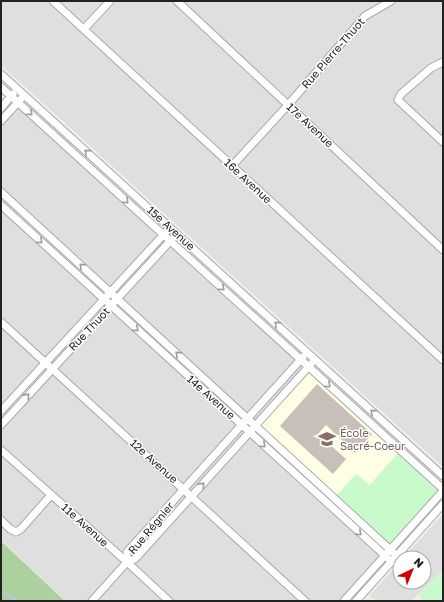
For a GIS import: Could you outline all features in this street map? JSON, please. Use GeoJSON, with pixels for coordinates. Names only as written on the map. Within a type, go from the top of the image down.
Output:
{"type":"FeatureCollection","features":[{"type":"Feature","properties":{"kind":"street","name":"16e Avenue"},"geometry":{"type":"LineString","coordinates":[[53,1],[443,360]]}},
{"type":"Feature","properties":{"kind":"street"},"geometry":{"type":"LineString","coordinates":[[84,29],[110,1]]}},
{"type":"Feature","properties":{"kind":"street","name":"17e Avenue"},"geometry":{"type":"LineString","coordinates":[[177,1],[443,250]]}},
{"type":"Feature","properties":{"kind":"street","name":"Rue Pierre-Thuot"},"geometry":{"type":"LineString","coordinates":[[232,166],[288,105],[365,16],[392,1]]}},
{"type":"Feature","properties":{"kind":"street"},"geometry":{"type":"LineString","coordinates":[[443,62],[431,68],[401,94],[398,100],[443,142]]}},
{"type":"Feature","properties":{"kind":"street","name":"15e Avenue"},"geometry":{"type":"LineString","coordinates":[[1,74],[443,476]]}},
{"type":"Feature","properties":{"kind":"street","name":"15e Avenue"},"geometry":{"type":"LineString","coordinates":[[1,87],[443,490]]}},
{"type":"Feature","properties":{"kind":"street"},"geometry":{"type":"LineString","coordinates":[[1,108],[18,90]]}},
{"type":"Feature","properties":{"kind":"street"},"geometry":{"type":"LineString","coordinates":[[1,121],[24,96]]}},
{"type":"Feature","properties":{"kind":"street"},"geometry":{"type":"LineString","coordinates":[[91,169],[98,162]]}},
{"type":"Feature","properties":{"kind":"street","name":"14e Avenue"},"geometry":{"type":"LineString","coordinates":[[1,192],[391,550]]}},
{"type":"Feature","properties":{"kind":"street","name":"14e Avenue"},"geometry":{"type":"LineString","coordinates":[[1,205],[392,562]]}},
{"type":"Feature","properties":{"kind":"street"},"geometry":{"type":"LineString","coordinates":[[30,232],[36,225]]}},
{"type":"Feature","properties":{"kind":"street","name":"Rue Thuot"},"geometry":{"type":"LineString","coordinates":[[1,411],[170,227]]}},
{"type":"Feature","properties":{"kind":"street","name":"Rue Thuot"},"geometry":{"type":"LineString","coordinates":[[1,425],[177,233]]}},
{"type":"Feature","properties":{"kind":"street"},"geometry":{"type":"LineString","coordinates":[[237,302],[244,295]]}},
{"type":"Feature","properties":{"kind":"street","name":"12e Avenue"},"geometry":{"type":"LineString","coordinates":[[1,322],[305,601]]}},
{"type":"Feature","properties":{"kind":"street","name":"Rue Régnier"},"geometry":{"type":"LineString","coordinates":[[127,562],[127,552],[307,352]]}},
{"type":"Feature","properties":{"kind":"street","name":"Rue Régnier"},"geometry":{"type":"LineString","coordinates":[[92,601],[127,562],[135,559],[315,360]]}},
{"type":"Feature","properties":{"kind":"street"},"geometry":{"type":"LineString","coordinates":[[354,409],[362,402]]}},
{"type":"Feature","properties":{"kind":"street"},"geometry":{"type":"LineString","coordinates":[[389,440],[396,432]]}},
{"type":"Feature","properties":{"kind":"street","name":"11e Avenue"},"geometry":{"type":"LineString","coordinates":[[1,450],[127,562],[168,601]]}},
{"type":"Feature","properties":{"kind":"street"},"geometry":{"type":"LineString","coordinates":[[344,601],[443,490]]}},
{"type":"Feature","properties":{"kind":"street"},"geometry":{"type":"LineString","coordinates":[[1,520],[10,529],[16,532],[21,530],[51,494]]}},
{"type":"Feature","properties":{"kind":"street"},"geometry":{"type":"LineString","coordinates":[[402,550],[443,504]]}},
{"type":"Feature","properties":{"kind":"street"},"geometry":{"type":"LineString","coordinates":[[356,601],[392,562]]}},
{"type":"Feature","properties":{"kind":"shaded area"},"geometry":{"type":"Polygon","coordinates":[[[1,1],[443,1],[443,467],[1,65],[1,1]]]}},
{"type":"Feature","properties":{"kind":"shaded area"},"geometry":{"type":"Polygon","coordinates":[[[18,102],[163,235],[110,293],[1,192],[1,121],[18,102]]]}},
{"type":"Feature","properties":{"kind":"shaded area"},"geometry":{"type":"Polygon","coordinates":[[[1,205],[104,300],[1,414],[1,205]]]}},
{"type":"Feature","properties":{"kind":"shaded area"},"geometry":{"type":"Polygon","coordinates":[[[170,241],[309,367],[256,426],[117,299],[170,241]]]}},
{"type":"Feature","properties":{"kind":"shaded area"},"geometry":{"type":"Polygon","coordinates":[[[110,306],[385,556],[344,601],[66,601],[1,540],[1,422],[110,306]]]}},
{"type":"Feature","properties":{"kind":"shaded area","name":"École Sacré-Coeur"},"geometry":{"type":"Polygon","coordinates":[[[309,367],[399,452],[370,485],[335,497],[256,426],[309,367]]]}},
{"type":"Feature","properties":{"kind":"shaded area"},"geometry":{"type":"Polygon","coordinates":[[[443,514],[443,570],[432,581],[432,550],[410,550],[443,514]]]}},
{"type":"Feature","properties":{"kind":"shaded area"},"geometry":{"type":"Polygon","coordinates":[[[392,571],[392,590],[422,590],[411,601],[378,601],[369,596],[392,571]]]}},
{"type":"Feature","properties":{"kind":"green space"},"geometry":{"type":"Polygon","coordinates":[[[399,452],[443,489],[391,550],[335,497],[356,474],[370,485],[399,452]]]}},
{"type":"Feature","properties":{"kind":"green space"},"geometry":{"type":"Polygon","coordinates":[[[1,541],[65,601],[1,601],[1,541]]]}},
{"type":"Feature","properties":{"kind":"green space"},"geometry":{"type":"Polygon","coordinates":[[[443,570],[443,601],[424,601],[418,595],[423,590],[432,590],[432,581],[443,570]]]}},
{"type":"Feature","properties":{"kind":"building"},"geometry":{"type":"Polygon","coordinates":[[[317,384],[372,434],[355,453],[326,425],[318,434],[346,459],[333,474],[280,426],[317,384]]]}},
{"type":"Feature","properties":{"kind":"waterway"},"geometry":{"type":"LineString","coordinates":[[1,591],[19,601]]}},
{"type":"Feature","properties":{"kind":"place","name":"École Sacré-Coeur"},"geometry":{"type":"Point","coordinates":[327,439]}}]}
